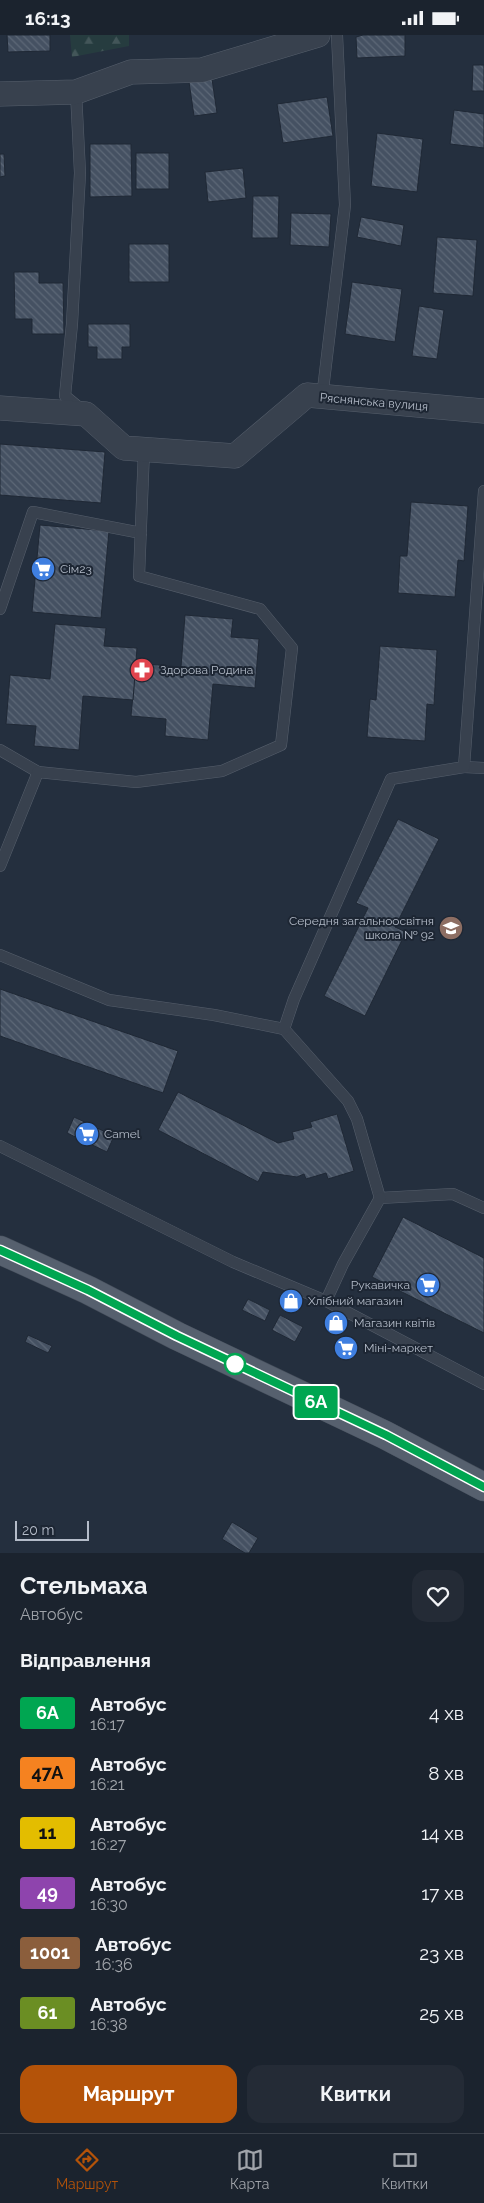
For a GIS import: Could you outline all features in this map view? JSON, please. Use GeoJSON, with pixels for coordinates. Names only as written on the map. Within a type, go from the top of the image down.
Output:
{"type":"FeatureCollection","features":[{"type":"Feature","properties":{"kind":"main road"},"geometry":{"type":"LineString","coordinates":[[0,1250],[88,1290],[177,1336],[386,1435],[484,1487]]}},
{"type":"Feature","properties":{"kind":"street"},"geometry":{"type":"LineString","coordinates":[[0,95],[76,93],[131,72],[202,71],[318,35]]}},
{"type":"Feature","properties":{"kind":"street","name":"Ряснянська вулиця"},"geometry":{"type":"LineString","coordinates":[[86,414],[124,448],[235,456],[307,395],[322,398],[484,411]]}},
{"type":"Feature","properties":{"kind":"street"},"geometry":{"type":"LineString","coordinates":[[0,408],[86,414]]}},
{"type":"Feature","properties":{"kind":"lane"},"geometry":{"type":"LineString","coordinates":[[322,398],[345,205],[337,35]]}},
{"type":"Feature","properties":{"kind":"lane"},"geometry":{"type":"LineString","coordinates":[[76,93],[80,173],[72,324],[65,396],[86,414]]}},
{"type":"Feature","properties":{"kind":"lane"},"geometry":{"type":"LineString","coordinates":[[0,750],[38,772],[136,782],[222,771],[281,745],[292,648],[260,609],[139,576],[144,449]]}},
{"type":"Feature","properties":{"kind":"lane"},"geometry":{"type":"LineString","coordinates":[[464,767],[484,491]]}},
{"type":"Feature","properties":{"kind":"lane"},"geometry":{"type":"LineString","coordinates":[[0,609],[33,512],[141,533]]}},
{"type":"Feature","properties":{"kind":"lane"},"geometry":{"type":"LineString","coordinates":[[284,1029],[294,999],[392,779],[464,767],[484,768]]}},
{"type":"Feature","properties":{"kind":"lane"},"geometry":{"type":"LineString","coordinates":[[0,866],[38,772]]}},
{"type":"Feature","properties":{"kind":"lane"},"geometry":{"type":"LineString","coordinates":[[0,955],[109,1000],[214,1015],[284,1029],[348,1101],[357,1119],[380,1198],[343,1264],[326,1301]]}},
{"type":"Feature","properties":{"kind":"lane"},"geometry":{"type":"LineString","coordinates":[[0,1146],[233,1262],[326,1301],[484,1383]]}},
{"type":"Feature","properties":{"kind":"lane"},"geometry":{"type":"LineString","coordinates":[[380,1198],[453,1194],[484,1207]]}},
{"type":"Feature","properties":{"kind":"green space"},"geometry":{"type":"Polygon","coordinates":[[[70,35],[129,35],[129,46],[72,57],[70,35]]]}},
{"type":"Feature","properties":{"kind":"building"},"geometry":{"type":"Polygon","coordinates":[[[7,35],[50,35],[50,51],[8,52],[7,35]]]}},
{"type":"Feature","properties":{"kind":"building"},"geometry":{"type":"Polygon","coordinates":[[[363,35],[405,35],[405,56],[357,58],[356,37],[363,35]]]}},
{"type":"Feature","properties":{"kind":"building"},"geometry":{"type":"Polygon","coordinates":[[[473,65],[484,65],[484,91],[472,91],[473,65]]]}},
{"type":"Feature","properties":{"kind":"building"},"geometry":{"type":"Polygon","coordinates":[[[212,79],[217,113],[194,116],[189,82],[212,79]]]}},
{"type":"Feature","properties":{"kind":"building"},"geometry":{"type":"Polygon","coordinates":[[[327,97],[333,136],[283,143],[277,104],[327,97]]]}},
{"type":"Feature","properties":{"kind":"building"},"geometry":{"type":"Polygon","coordinates":[[[454,110],[484,114],[484,148],[450,144],[454,110]]]}},
{"type":"Feature","properties":{"kind":"building"},"geometry":{"type":"Polygon","coordinates":[[[377,133],[423,139],[417,192],[371,186],[377,133]]]}},
{"type":"Feature","properties":{"kind":"building"},"geometry":{"type":"Polygon","coordinates":[[[90,144],[131,144],[132,196],[90,197],[90,144]]]}},
{"type":"Feature","properties":{"kind":"building"},"geometry":{"type":"Polygon","coordinates":[[[136,153],[169,153],[169,189],[136,189],[136,153]]]}},
{"type":"Feature","properties":{"kind":"building"},"geometry":{"type":"Polygon","coordinates":[[[0,154],[4,154],[5,176],[0,177],[0,154]]]}},
{"type":"Feature","properties":{"kind":"building"},"geometry":{"type":"Polygon","coordinates":[[[243,168],[246,198],[208,202],[205,172],[243,168]]]}},
{"type":"Feature","properties":{"kind":"building"},"geometry":{"type":"Polygon","coordinates":[[[253,196],[279,196],[278,238],[252,238],[253,196]]]}},
{"type":"Feature","properties":{"kind":"building"},"geometry":{"type":"Polygon","coordinates":[[[291,213],[331,214],[329,247],[290,245],[291,213]]]}},
{"type":"Feature","properties":{"kind":"building"},"geometry":{"type":"Polygon","coordinates":[[[361,217],[404,225],[401,246],[357,237],[361,217]]]}},
{"type":"Feature","properties":{"kind":"building"},"geometry":{"type":"Polygon","coordinates":[[[437,237],[477,240],[473,296],[433,293],[437,237]]]}},
{"type":"Feature","properties":{"kind":"building"},"geometry":{"type":"Polygon","coordinates":[[[129,244],[169,244],[169,282],[129,282],[129,244]]]}},
{"type":"Feature","properties":{"kind":"building"},"geometry":{"type":"Polygon","coordinates":[[[14,272],[39,272],[39,283],[63,283],[64,334],[32,334],[32,319],[15,319],[14,272]]]}},
{"type":"Feature","properties":{"kind":"building"},"geometry":{"type":"Polygon","coordinates":[[[352,282],[402,289],[395,342],[345,334],[352,282]]]}},
{"type":"Feature","properties":{"kind":"building"},"geometry":{"type":"Polygon","coordinates":[[[419,306],[444,310],[437,359],[412,356],[419,306]]]}},
{"type":"Feature","properties":{"kind":"building"},"geometry":{"type":"Polygon","coordinates":[[[88,324],[130,324],[130,347],[122,347],[122,359],[97,359],[97,347],[88,347],[88,324]]]}},
{"type":"Feature","properties":{"kind":"building"},"geometry":{"type":"Polygon","coordinates":[[[0,444],[105,452],[101,503],[0,495],[0,444]]]}},
{"type":"Feature","properties":{"kind":"building"},"geometry":{"type":"Polygon","coordinates":[[[411,502],[468,506],[464,561],[458,560],[455,597],[398,593],[400,556],[407,556],[411,502]]]}},
{"type":"Feature","properties":{"kind":"building"},"geometry":{"type":"Polygon","coordinates":[[[40,525],[109,531],[101,618],[32,612],[40,525]]]}},
{"type":"Feature","properties":{"kind":"building"},"geometry":{"type":"Polygon","coordinates":[[[185,615],[233,619],[231,637],[259,639],[255,688],[213,684],[208,740],[165,736],[166,719],[131,716],[136,663],[181,667],[185,615]]]}},
{"type":"Feature","properties":{"kind":"building"},"geometry":{"type":"Polygon","coordinates":[[[55,624],[106,628],[104,646],[137,648],[133,700],[83,696],[79,750],[34,746],[36,726],[6,724],[10,675],[50,679],[55,624]]]}},
{"type":"Feature","properties":{"kind":"building"},"geometry":{"type":"Polygon","coordinates":[[[380,646],[437,650],[434,705],[427,704],[425,741],[367,737],[370,699],[376,700],[380,646]]]}},
{"type":"Feature","properties":{"kind":"building"},"geometry":{"type":"Polygon","coordinates":[[[398,819],[439,839],[395,927],[406,932],[365,1016],[324,996],[368,908],[356,903],[398,819]]]}},
{"type":"Feature","properties":{"kind":"building"},"geometry":{"type":"Polygon","coordinates":[[[0,989],[178,1051],[163,1093],[0,1036],[0,989]]]}},
{"type":"Feature","properties":{"kind":"building"},"geometry":{"type":"Polygon","coordinates":[[[178,1092],[278,1143],[294,1139],[292,1132],[312,1127],[310,1122],[337,1114],[354,1171],[328,1179],[326,1173],[306,1179],[304,1174],[297,1177],[263,1172],[258,1182],[158,1130],[178,1092]]]}},
{"type":"Feature","properties":{"kind":"building"},"geometry":{"type":"Polygon","coordinates":[[[74,1117],[114,1136],[107,1152],[67,1133],[74,1117]]]}},
{"type":"Feature","properties":{"kind":"building"},"geometry":{"type":"Polygon","coordinates":[[[403,1217],[484,1258],[484,1333],[372,1277],[403,1217]]]}},
{"type":"Feature","properties":{"kind":"building"},"geometry":{"type":"Polygon","coordinates":[[[248,1299],[270,1310],[265,1321],[242,1310],[248,1299]]]}},
{"type":"Feature","properties":{"kind":"building"},"geometry":{"type":"Polygon","coordinates":[[[280,1315],[303,1327],[295,1342],[272,1330],[280,1315]]]}},
{"type":"Feature","properties":{"kind":"building"},"geometry":{"type":"Polygon","coordinates":[[[28,1335],[52,1346],[48,1353],[25,1342],[28,1335]]]}},
{"type":"Feature","properties":{"kind":"building"},"geometry":{"type":"Polygon","coordinates":[[[232,1522],[258,1538],[249,1553],[245,1553],[222,1539],[232,1522]]]}},
{"type":"Feature","properties":{"kind":"bus line","name":"6А"},"geometry":{"type":"LineString","coordinates":[[0,1250],[88,1290],[236,1365],[386,1435],[484,1487]]}},
{"type":"Feature","properties":{"kind":"place","name":"Сім23"},"geometry":{"type":"Point","coordinates":[43,569]}},
{"type":"Feature","properties":{"kind":"place","name":"Здорова Родина"},"geometry":{"type":"Point","coordinates":[142,670]}},
{"type":"Feature","properties":{"kind":"place","name":"Середня загальноосвітня школа № 92"},"geometry":{"type":"Point","coordinates":[451,928]}},
{"type":"Feature","properties":{"kind":"place","name":"Camel"},"geometry":{"type":"Point","coordinates":[87,1134]}},
{"type":"Feature","properties":{"kind":"place","name":"Рукавичка"},"geometry":{"type":"Point","coordinates":[428,1285]}},
{"type":"Feature","properties":{"kind":"place","name":"Хлібний магазин"},"geometry":{"type":"Point","coordinates":[291,1301]}},
{"type":"Feature","properties":{"kind":"place","name":"Магазин квітів"},"geometry":{"type":"Point","coordinates":[336,1323]}},
{"type":"Feature","properties":{"kind":"place","name":"Міні-маркет"},"geometry":{"type":"Point","coordinates":[346,1348]}}]}
